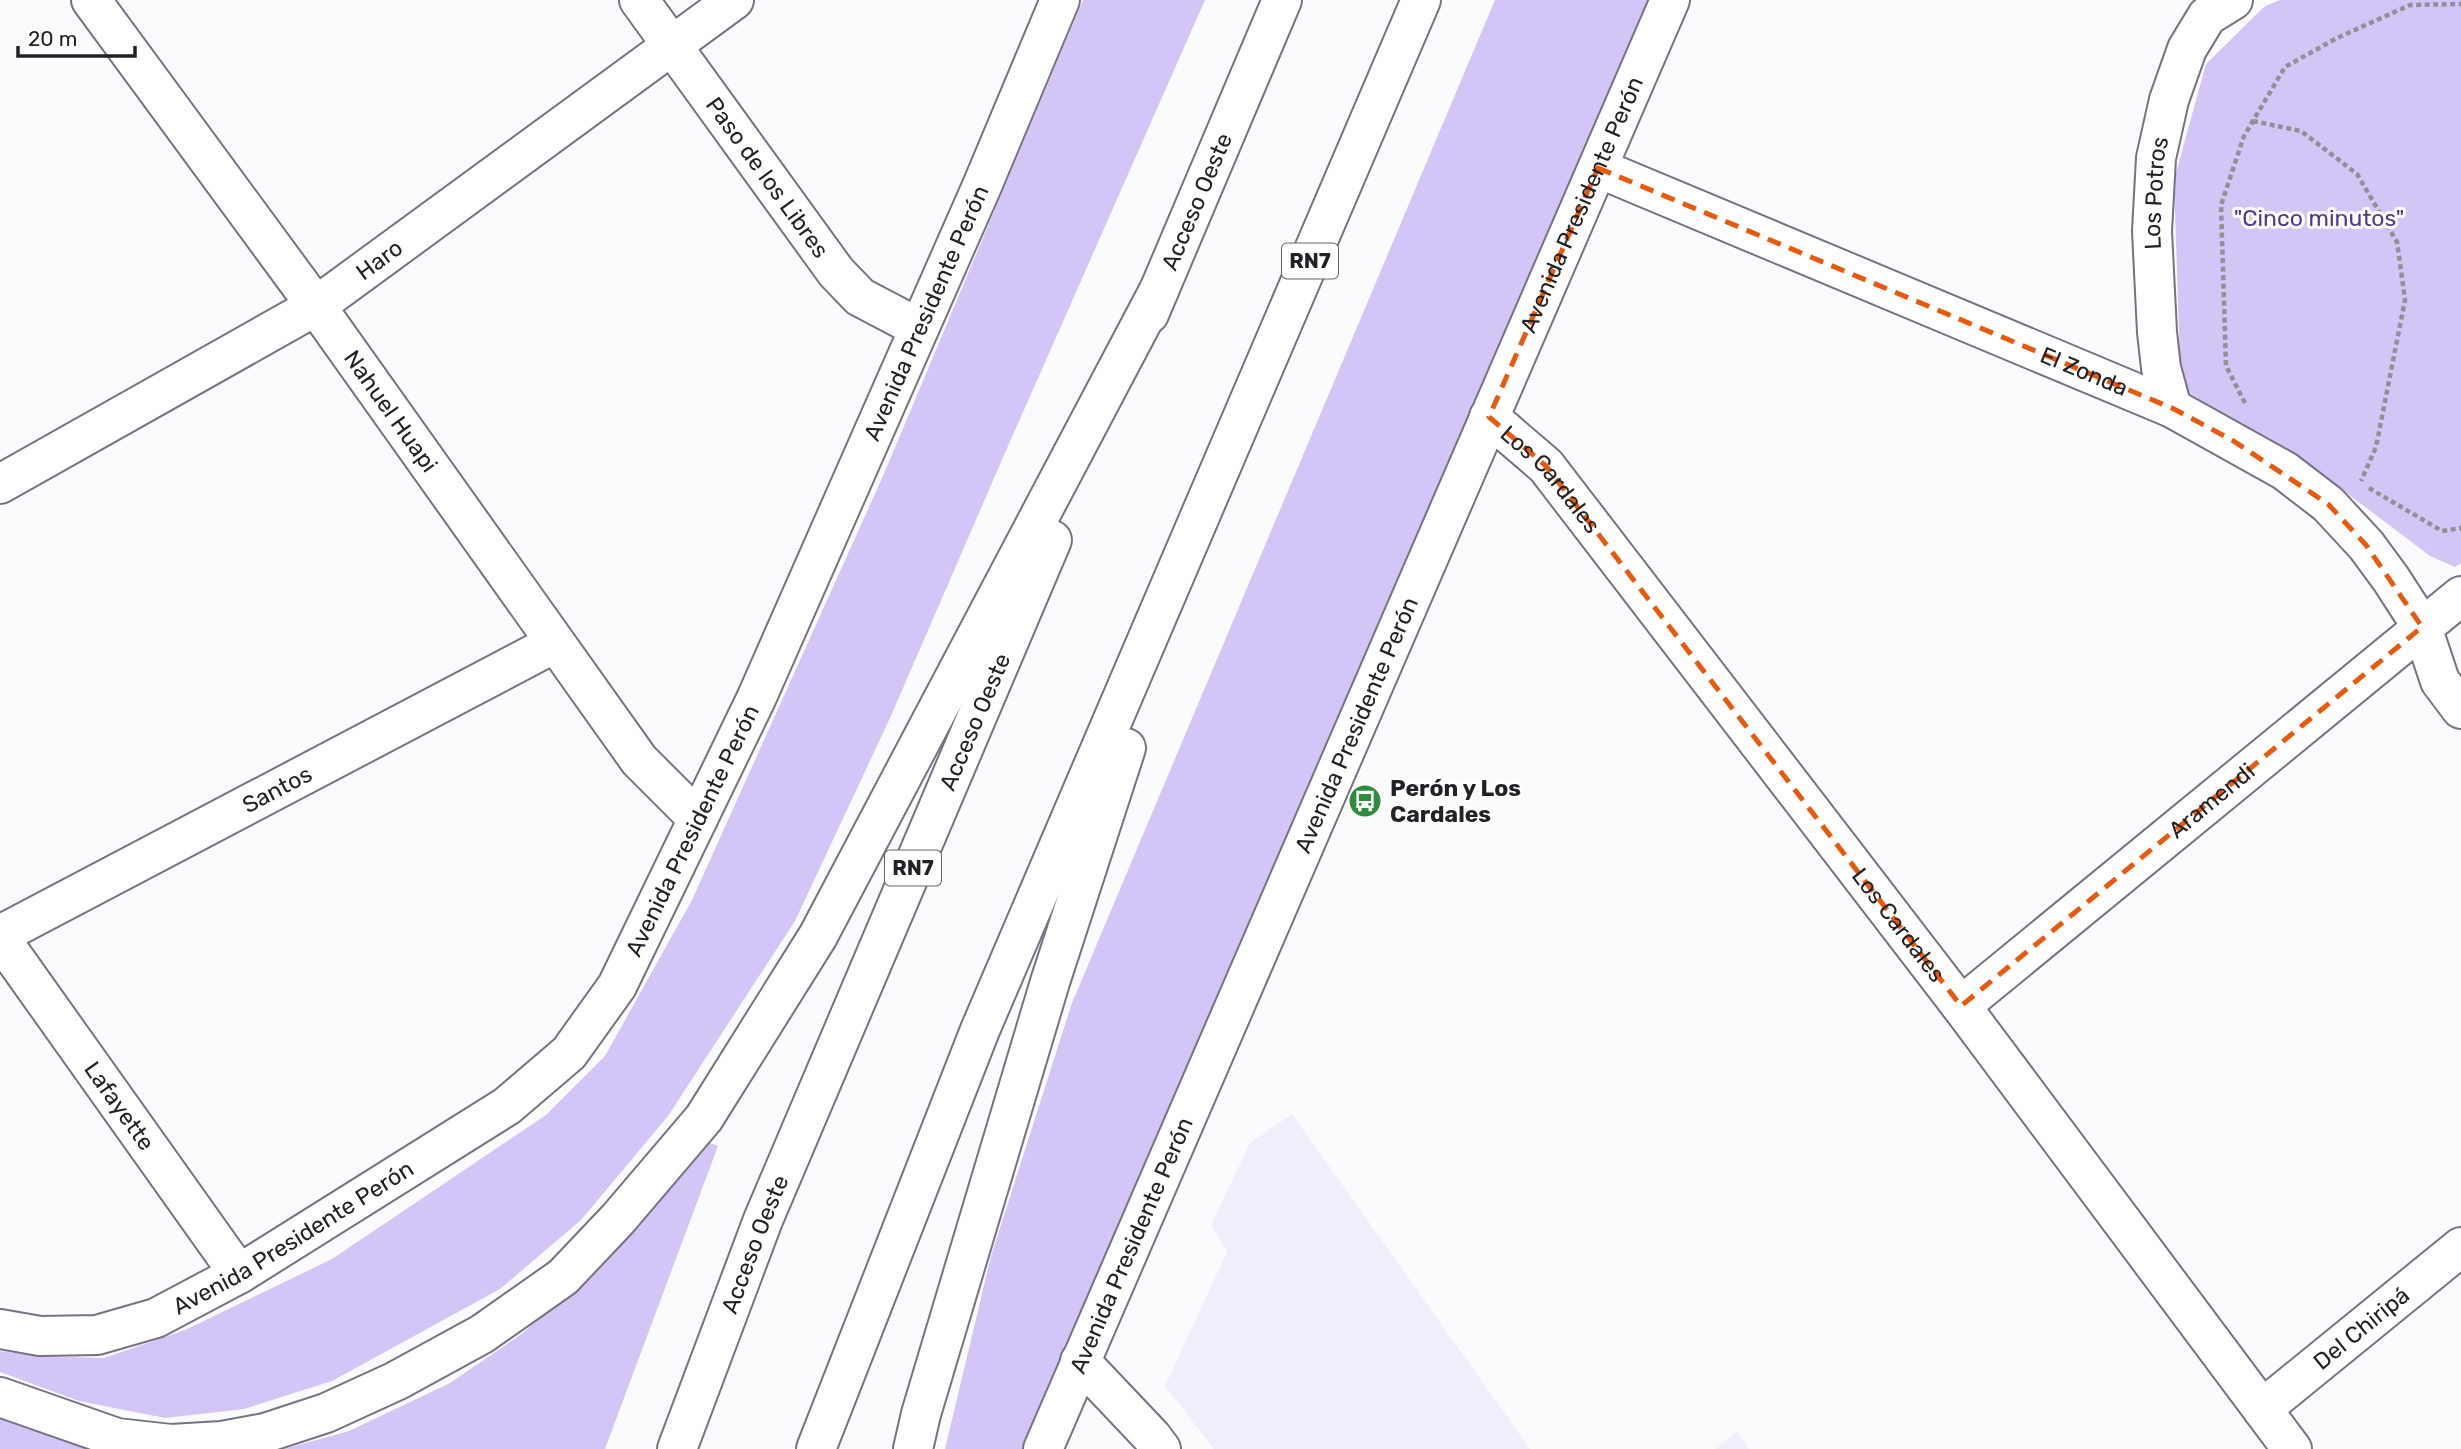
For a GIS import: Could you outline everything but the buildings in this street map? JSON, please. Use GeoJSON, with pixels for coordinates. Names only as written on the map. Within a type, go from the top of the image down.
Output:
{"type":"FeatureCollection","features":[{"type":"Feature","properties":{"kind":"main road","name":"Nahuel Huapi"},"geometry":{"type":"LineString","coordinates":[[91,0],[316,306],[639,760],[698,818]]}},
{"type":"Feature","properties":{"kind":"main road","name":"Paso de los Libres"},"geometry":{"type":"LineString","coordinates":[[639,0],[836,272],[860,297],[919,328]]}},
{"type":"Feature","properties":{"kind":"main road","name":"Haro"},"geometry":{"type":"LineString","coordinates":[[0,484],[316,306],[734,0]]}},
{"type":"Feature","properties":{"kind":"main road","name":"Avenida Presidente Perón"},"geometry":{"type":"LineString","coordinates":[[0,1329],[40,1336],[97,1335],[156,1318],[239,1274],[507,1106],[569,1053],[617,986],[756,699],[982,186],[1060,0]]}},
{"type":"Feature","properties":{"kind":"main road","name":"Acceso Oeste"},"geometry":{"type":"LineString","coordinates":[[677,1449],[763,1220],[1282,0]]}},
{"type":"Feature","properties":{"kind":"main road","name":"RN7"},"geometry":{"type":"LineString","coordinates":[[816,1449],[981,1030],[1421,0]]}},
{"type":"Feature","properties":{"kind":"main road","name":"Avenida Presidente Perón"},"geometry":{"type":"LineString","coordinates":[[1043,1449],[1670,0]]}},
{"type":"Feature","properties":{"kind":"main road","name":"Los Potros"},"geometry":{"type":"LineString","coordinates":[[2172,408],[2161,368],[2157,332],[2152,231],[2156,158],[2169,100],[2187,49],[2207,16],[2233,0]]}},
{"type":"Feature","properties":{"kind":"main road","name":"El Zonda"},"geometry":{"type":"LineString","coordinates":[[1598,168],[2172,408],[2285,471],[2328,504],[2372,554],[2422,626],[2440,681],[2461,709]]}},
{"type":"Feature","properties":{"kind":"main road"},"geometry":{"type":"LineString","coordinates":[[0,1397],[117,1438],[171,1444],[222,1441],[265,1433],[326,1413],[396,1381],[482,1334],[563,1277],[618,1219],[704,1118],[818,936],[1158,290]]}},
{"type":"Feature","properties":{"kind":"main road","name":"Los Cardales"},"geometry":{"type":"LineString","coordinates":[[1489,417],[1546,466],[1961,1006],[2292,1449]]}},
{"type":"Feature","properties":{"kind":"main road"},"geometry":{"type":"LineString","coordinates":[[913,1449],[921,1414],[1050,982],[1199,522]]}},
{"type":"Feature","properties":{"kind":"main road","name":"Aramendi"},"geometry":{"type":"LineString","coordinates":[[1961,1006],[2461,596]]}},
{"type":"Feature","properties":{"kind":"main road","name":"Santos"},"geometry":{"type":"LineString","coordinates":[[0,936],[555,642]]}},
{"type":"Feature","properties":{"kind":"main road","name":"Lafayette"},"geometry":{"type":"LineString","coordinates":[[0,936],[239,1274]]}},
{"type":"Feature","properties":{"kind":"main road","name":"Del Chiripá"},"geometry":{"type":"LineString","coordinates":[[2262,1409],[2461,1247]]}},
{"type":"Feature","properties":{"kind":"main road"},"geometry":{"type":"LineString","coordinates":[[1080,1362],[1161,1449]]}},
{"type":"Feature","properties":{"kind":"path"},"geometry":{"type":"LineString","coordinates":[[2249,410],[2226,366],[2221,205],[2244,136],[2285,67],[2337,38],[2410,5],[2461,4]]}},
{"type":"Feature","properties":{"kind":"path"},"geometry":{"type":"LineString","coordinates":[[2253,121],[2301,131],[2357,174],[2397,242],[2405,300],[2376,447],[2360,483]]}},
{"type":"Feature","properties":{"kind":"path"},"geometry":{"type":"LineString","coordinates":[[2348,476],[2442,531],[2461,528]]}},
{"type":"Feature","properties":{"kind":"highlighted area"},"geometry":{"type":"Polygon","coordinates":[[[1598,168],[2172,408],[2232,440],[2328,504],[2366,545],[2422,627],[1961,1006],[1546,466],[1489,417],[1598,168]]]}},
{"type":"Feature","properties":{"kind":"shaded area"},"geometry":{"type":"Polygon","coordinates":[[[1292,1114],[1530,1449],[1214,1449],[1165,1386],[1227,1252],[1211,1225],[1250,1143],[1292,1114]]]}},
{"type":"Feature","properties":{"kind":"shaded area"},"geometry":{"type":"Polygon","coordinates":[[[1737,1431],[1749,1449],[1715,1449],[1737,1431]]]}},
{"type":"Feature","properties":{"kind":"green space"},"geometry":{"type":"Polygon","coordinates":[[[1083,0],[1205,0],[890,718],[795,921],[668,1116],[581,1220],[500,1289],[332,1381],[244,1409],[165,1418],[79,1401],[0,1372],[0,1351],[39,1356],[104,1358],[185,1330],[332,1259],[546,1115],[605,1056],[692,900],[883,476],[1083,0]]]}},
{"type":"Feature","properties":{"kind":"green space"},"geometry":{"type":"Polygon","coordinates":[[[1495,0],[1651,0],[1024,1449],[945,1449],[991,1256],[1072,1003],[1495,0]]]}},
{"type":"Feature","properties":{"kind":"green space","name":"\"Cinco minutos\""},"geometry":{"type":"Polygon","coordinates":[[[2280,0],[2461,0],[2461,563],[2455,567],[2430,556],[2328,479],[2186,391],[2180,363],[2174,180],[2206,64],[2265,6],[2280,0]]]}},
{"type":"Feature","properties":{"kind":"green space"},"geometry":{"type":"Polygon","coordinates":[[[708,1142],[718,1146],[605,1449],[284,1449],[349,1431],[450,1383],[523,1333],[596,1264],[708,1142]]]}},
{"type":"Feature","properties":{"kind":"green space"},"geometry":{"type":"Polygon","coordinates":[[[0,1414],[93,1449],[0,1449],[0,1414]]]}},
{"type":"Feature","properties":{"kind":"place","name":"Perón y Los Cardales"},"geometry":{"type":"Point","coordinates":[1365,801]}}]}
